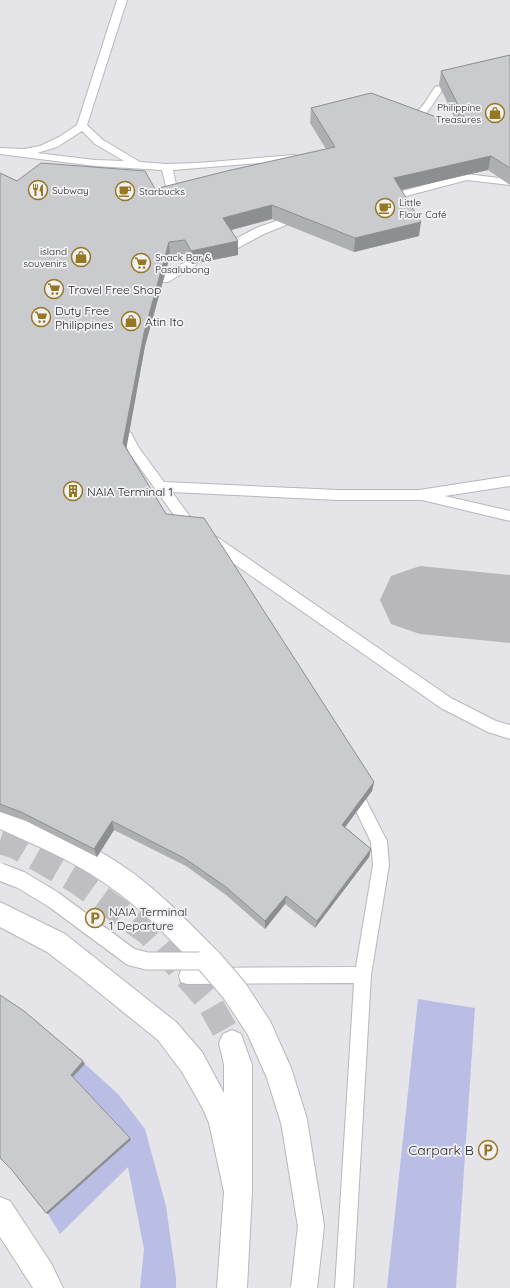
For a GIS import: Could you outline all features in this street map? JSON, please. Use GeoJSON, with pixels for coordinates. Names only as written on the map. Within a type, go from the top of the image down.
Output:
{"type":"FeatureCollection","features":[{"type":"Feature","properties":{"kind":"street"},"geometry":{"type":"LineString","coordinates":[[0,817],[67,848],[111,872],[142,895],[198,968],[234,990],[259,1028],[279,1073],[294,1121],[311,1226],[304,1288]]}},
{"type":"Feature","properties":{"kind":"street"},"geometry":{"type":"LineString","coordinates":[[0,914],[56,943],[167,1031],[192,1062],[213,1099],[223,1124],[238,1192]]}},
{"type":"Feature","properties":{"kind":"street"},"geometry":{"type":"LineString","coordinates":[[232,1043],[238,1065],[238,1192],[232,1288]]}},
{"type":"Feature","properties":{"kind":"street"},"geometry":{"type":"LineString","coordinates":[[0,1211],[41,1273],[48,1288]]}},
{"type":"Feature","properties":{"kind":"lane"},"geometry":{"type":"LineString","coordinates":[[17,154],[37,150],[64,141],[82,126],[122,0]]}},
{"type":"Feature","properties":{"kind":"lane"},"geometry":{"type":"LineString","coordinates":[[413,123],[428,105],[438,89]]}},
{"type":"Feature","properties":{"kind":"lane"},"geometry":{"type":"LineString","coordinates":[[82,126],[99,142],[138,165]]}},
{"type":"Feature","properties":{"kind":"lane"},"geometry":{"type":"LineString","coordinates":[[0,151],[95,163],[167,167],[232,164],[306,156]]}},
{"type":"Feature","properties":{"kind":"lane"},"geometry":{"type":"LineString","coordinates":[[167,167],[174,199]]}},
{"type":"Feature","properties":{"kind":"lane"},"geometry":{"type":"LineString","coordinates":[[395,196],[467,177],[506,182]]}},
{"type":"Feature","properties":{"kind":"lane"},"geometry":{"type":"LineString","coordinates":[[232,246],[260,231],[282,224]]}},
{"type":"Feature","properties":{"kind":"lane"},"geometry":{"type":"LineString","coordinates":[[164,279],[191,263]]}},
{"type":"Feature","properties":{"kind":"lane"},"geometry":{"type":"LineString","coordinates":[[127,436],[134,451],[192,529]]}},
{"type":"Feature","properties":{"kind":"lane"},"geometry":{"type":"LineString","coordinates":[[162,487],[338,495],[419,495],[510,481]]}},
{"type":"Feature","properties":{"kind":"lane"},"geometry":{"type":"LineString","coordinates":[[419,495],[510,516]]}},
{"type":"Feature","properties":{"kind":"lane"},"geometry":{"type":"LineString","coordinates":[[212,541],[446,703],[493,727],[510,732]]}},
{"type":"Feature","properties":{"kind":"lane"},"geometry":{"type":"LineString","coordinates":[[344,1288],[363,975],[380,866],[379,841],[361,805]]}},
{"type":"Feature","properties":{"kind":"lane"},"geometry":{"type":"LineString","coordinates":[[0,872],[21,880],[54,900],[131,957],[147,961],[198,968],[363,975]]}},
{"type":"Feature","properties":{"kind":"shaded area"},"geometry":{"type":"Polygon","coordinates":[[[418,999],[475,1008],[456,1288],[387,1288],[418,999]]]}},
{"type":"Feature","properties":{"kind":"shaded area"},"geometry":{"type":"Polygon","coordinates":[[[85,1064],[118,1094],[145,1129],[166,1206],[176,1278],[176,1288],[140,1288],[144,1249],[128,1167],[60,1234],[48,1214],[131,1140],[73,1077],[85,1064]]]}},
{"type":"Feature","properties":{"kind":"building","name":"NAIA Terminal 1"},"geometry":{"type":"Polygon","coordinates":[[[510,55],[510,168],[491,156],[394,178],[421,222],[355,238],[272,205],[223,218],[238,241],[191,251],[185,240],[169,242],[144,333],[123,443],[166,514],[204,518],[374,782],[342,825],[371,849],[317,921],[286,896],[265,921],[226,887],[184,858],[112,821],[94,849],[21,812],[0,804],[0,173],[17,181],[41,163],[145,171],[155,189],[231,170],[335,147],[311,108],[371,93],[450,122],[465,119],[441,71],[510,55]]]}},
{"type":"Feature","properties":{"kind":"building"},"geometry":{"type":"Polygon","coordinates":[[[0,995],[24,1011],[83,1061],[71,1075],[130,1138],[46,1213],[11,1169],[0,1158],[0,995]]]}},
{"type":"Feature","properties":{"kind":"taxiway"},"geometry":{"type":"LineString","coordinates":[[420,600],[510,609]]}},
{"type":"Feature","properties":{"kind":"tunnel"},"geometry":{"type":"LineString","coordinates":[[0,841],[16,846],[77,881],[149,933],[208,1000],[232,1043]]}},
{"type":"Feature","properties":{"kind":"place","name":"Philippine Treasures"},"geometry":{"type":"Point","coordinates":[495,113]}},
{"type":"Feature","properties":{"kind":"place","name":"Subway"},"geometry":{"type":"Point","coordinates":[38,190]}},
{"type":"Feature","properties":{"kind":"place","name":"Starbucks"},"geometry":{"type":"Point","coordinates":[125,191]}},
{"type":"Feature","properties":{"kind":"place","name":"Little Flour Café"},"geometry":{"type":"Point","coordinates":[385,208]}},
{"type":"Feature","properties":{"kind":"place","name":"island souvenirs"},"geometry":{"type":"Point","coordinates":[81,257]}},
{"type":"Feature","properties":{"kind":"place","name":"Snack Bar & Pasalubong"},"geometry":{"type":"Point","coordinates":[141,263]}},
{"type":"Feature","properties":{"kind":"place","name":"Travel Free Shop"},"geometry":{"type":"Point","coordinates":[54,289]}},
{"type":"Feature","properties":{"kind":"place","name":"Duty Free Philippines"},"geometry":{"type":"Point","coordinates":[41,317]}},
{"type":"Feature","properties":{"kind":"place","name":"Atin Ito"},"geometry":{"type":"Point","coordinates":[131,321]}},
{"type":"Feature","properties":{"kind":"place","name":"NAIA Terminal 1"},"geometry":{"type":"Point","coordinates":[73,491]}},
{"type":"Feature","properties":{"kind":"place","name":"NAIA Terminal 1 Departure"},"geometry":{"type":"Point","coordinates":[95,918]}},
{"type":"Feature","properties":{"kind":"place","name":"Carpark B"},"geometry":{"type":"Point","coordinates":[488,1150]}}]}
